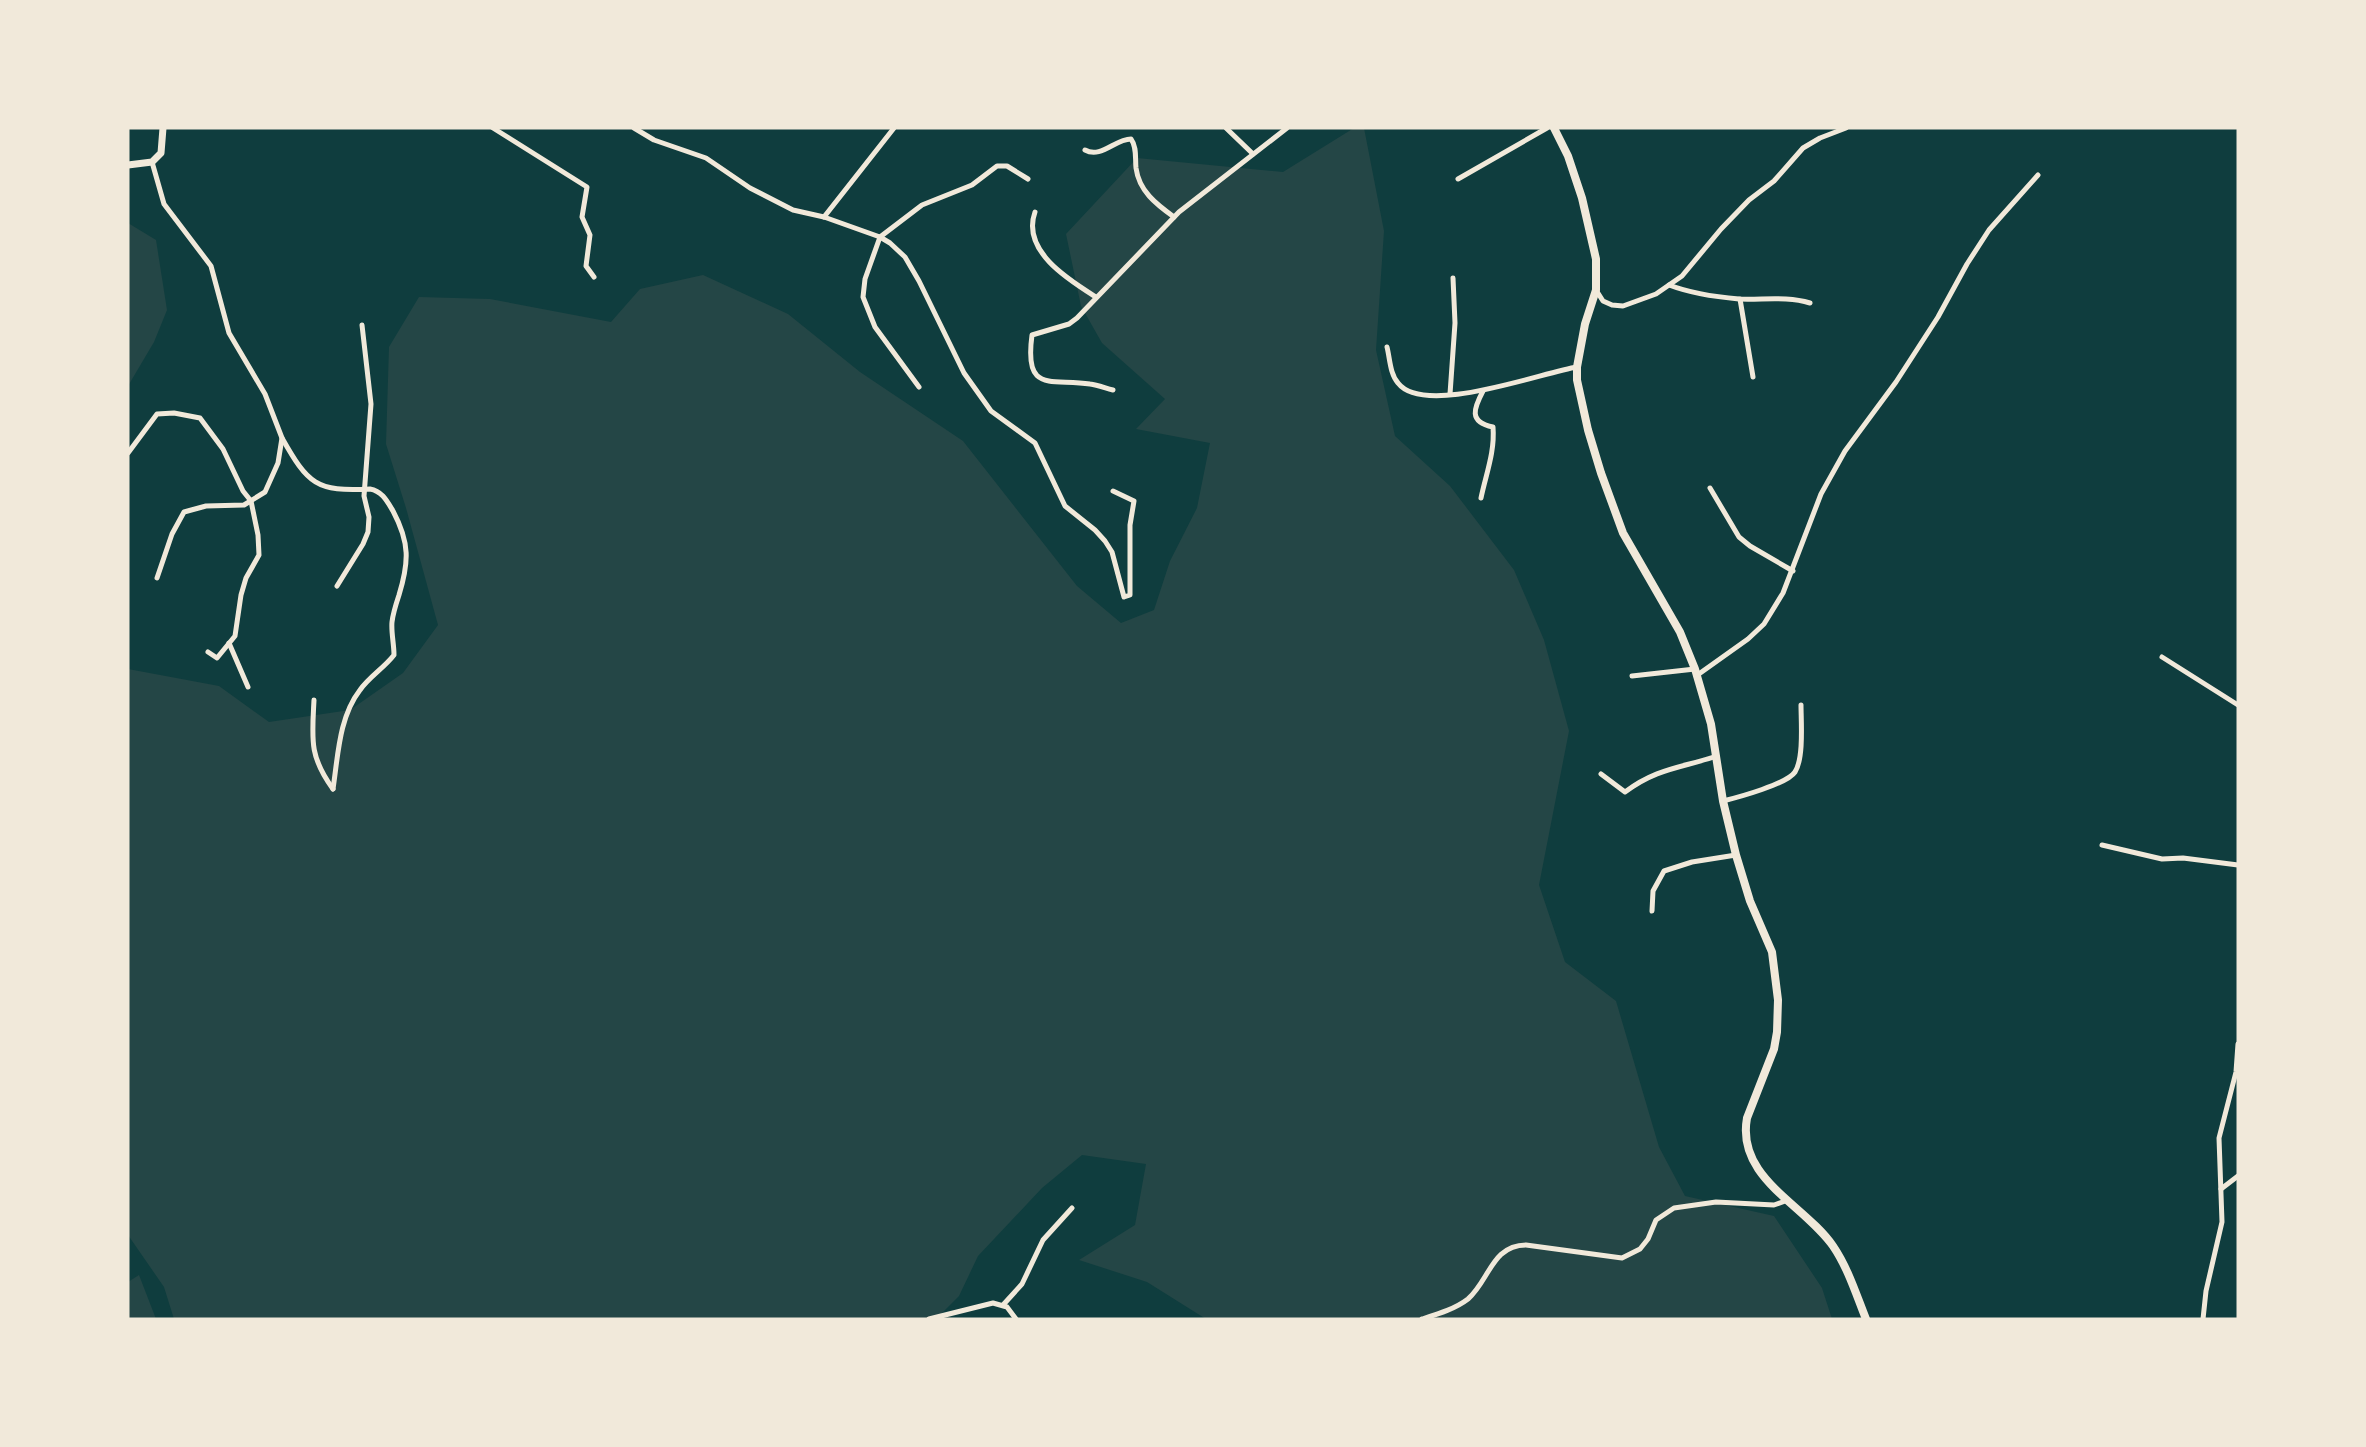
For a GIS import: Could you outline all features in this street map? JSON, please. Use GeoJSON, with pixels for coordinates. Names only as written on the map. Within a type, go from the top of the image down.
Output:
{"type":"FeatureCollection","features":[{"type":"Feature","properties":{"kind":"main road"},"geometry":{"type":"LineString","coordinates":[[1554,128],[1568,156],[1582,198],[1596,259],[1596,290],[1585,324],[1577,367],[1577,380],[1588,430],[1623,533],[1679,632],[1695,673],[1712,724],[1723,802],[1749,901],[1772,952],[1779,1000],[1777,1032],[1774,1049],[1747,1118],[1745,1139],[1756,1167],[1769,1183],[1811,1221],[1834,1247],[1851,1280],[1866,1319]]}},
{"type":"Feature","properties":{"kind":"street"},"geometry":{"type":"LineString","coordinates":[[128,165],[152,162],[161,153],[163,128]]}},
{"type":"Feature","properties":{"kind":"street"},"geometry":{"type":"LineString","coordinates":[[493,128],[587,187],[582,217],[590,235],[586,266],[594,277]]}},
{"type":"Feature","properties":{"kind":"street"},"geometry":{"type":"LineString","coordinates":[[634,128],[654,140],[706,158],[750,188],[793,210],[824,217],[880,237],[905,257],[964,373],[991,411],[1035,443],[1065,506],[1095,530],[1112,552],[1124,597],[1130,595],[1130,525],[1134,500],[1113,491]]}},
{"type":"Feature","properties":{"kind":"street"},"geometry":{"type":"LineString","coordinates":[[824,217],[894,128]]}},
{"type":"Feature","properties":{"kind":"street"},"geometry":{"type":"LineString","coordinates":[[1226,128],[1253,154]]}},
{"type":"Feature","properties":{"kind":"street"},"geometry":{"type":"LineString","coordinates":[[1113,390],[1090,384],[1051,382],[1040,378],[1031,365],[1032,335],[1069,324],[1174,217],[1287,128]]}},
{"type":"Feature","properties":{"kind":"street"},"geometry":{"type":"LineString","coordinates":[[1458,179],[1547,128]]}},
{"type":"Feature","properties":{"kind":"street"},"geometry":{"type":"LineString","coordinates":[[1596,290],[1603,301],[1623,306],[1656,294],[1682,276],[1721,229],[1749,200],[1774,181],[1803,148],[1846,128]]}},
{"type":"Feature","properties":{"kind":"street"},"geometry":{"type":"LineString","coordinates":[[1085,150],[1090,153],[1098,152],[1125,139],[1131,139],[1135,144],[1136,169],[1143,190],[1174,217]]}},
{"type":"Feature","properties":{"kind":"street"},"geometry":{"type":"LineString","coordinates":[[152,162],[164,204],[211,266],[229,333],[265,394],[282,438],[299,469],[309,479],[330,489],[376,490],[382,494],[397,518],[406,544],[407,568],[392,623],[394,655],[361,687],[350,704],[343,727],[333,789],[320,771],[314,751],[314,700]]}},
{"type":"Feature","properties":{"kind":"street"},"geometry":{"type":"LineString","coordinates":[[919,387],[875,327],[863,297],[865,279],[880,237],[922,205],[972,185],[997,166],[1007,166],[1028,179]]}},
{"type":"Feature","properties":{"kind":"street"},"geometry":{"type":"LineString","coordinates":[[1632,676],[1695,673],[1748,639],[1764,624],[1783,593],[1821,494],[1844,451],[1896,382],[1989,230],[2039,175]]}},
{"type":"Feature","properties":{"kind":"street"},"geometry":{"type":"LineString","coordinates":[[1035,212],[1032,220],[1038,248],[1066,278],[1096,298]]}},
{"type":"Feature","properties":{"kind":"street"},"geometry":{"type":"LineString","coordinates":[[1450,394],[1455,323],[1453,278]]}},
{"type":"Feature","properties":{"kind":"street"},"geometry":{"type":"LineString","coordinates":[[1669,285],[1740,299],[1796,299],[1810,303]]}},
{"type":"Feature","properties":{"kind":"street"},"geometry":{"type":"LineString","coordinates":[[1740,299],[1753,377]]}},
{"type":"Feature","properties":{"kind":"street"},"geometry":{"type":"LineString","coordinates":[[337,586],[368,532],[369,517],[364,489],[371,404],[362,325]]}},
{"type":"Feature","properties":{"kind":"street"},"geometry":{"type":"LineString","coordinates":[[1387,347],[1392,373],[1398,385],[1428,396],[1483,391],[1577,367]]}},
{"type":"Feature","properties":{"kind":"street"},"geometry":{"type":"LineString","coordinates":[[1481,498],[1492,459],[1493,436],[1493,427],[1484,425],[1476,416],[1475,411],[1483,391]]}},
{"type":"Feature","properties":{"kind":"street"},"geometry":{"type":"LineString","coordinates":[[128,453],[157,414],[174,412],[200,418],[223,449],[243,491],[251,501],[259,555],[246,578],[237,612],[235,636],[217,658],[208,652]]}},
{"type":"Feature","properties":{"kind":"street"},"geometry":{"type":"LineString","coordinates":[[157,578],[172,534],[184,512],[206,506],[244,505],[265,492],[278,463],[282,438]]}},
{"type":"Feature","properties":{"kind":"street"},"geometry":{"type":"LineString","coordinates":[[1710,488],[1739,537],[1793,571]]}},
{"type":"Feature","properties":{"kind":"street"},"geometry":{"type":"LineString","coordinates":[[229,643],[248,687]]}},
{"type":"Feature","properties":{"kind":"street"},"geometry":{"type":"LineString","coordinates":[[2162,657],[2238,705]]}},
{"type":"Feature","properties":{"kind":"street"},"geometry":{"type":"LineString","coordinates":[[1723,802],[1761,790],[1793,775],[1797,770],[1801,705]]}},
{"type":"Feature","properties":{"kind":"street"},"geometry":{"type":"LineString","coordinates":[[1601,774],[1625,792],[1644,778],[1717,756]]}},
{"type":"Feature","properties":{"kind":"street"},"geometry":{"type":"LineString","coordinates":[[2102,845],[2162,859],[2183,858],[2238,865]]}},
{"type":"Feature","properties":{"kind":"street"},"geometry":{"type":"LineString","coordinates":[[1652,911],[1653,891],[1664,871],[1692,862],[1737,855]]}},
{"type":"Feature","properties":{"kind":"street"},"geometry":{"type":"LineString","coordinates":[[2203,1319],[2206,1291],[2220,1238],[2223,1208],[2219,1138],[2238,1060],[2238,1044]]}},
{"type":"Feature","properties":{"kind":"street"},"geometry":{"type":"LineString","coordinates":[[2221,1189],[2238,1176]]}},
{"type":"Feature","properties":{"kind":"street"},"geometry":{"type":"LineString","coordinates":[[1422,1319],[1452,1308],[1467,1299],[1477,1289],[1498,1257],[1515,1246],[1525,1245],[1622,1258],[1640,1249],[1648,1239],[1656,1220],[1674,1208],[1729,1201],[1774,1205],[1788,1200]]}},
{"type":"Feature","properties":{"kind":"street"},"geometry":{"type":"LineString","coordinates":[[1003,1305],[1022,1284],[1043,1240],[1072,1208]]}},
{"type":"Feature","properties":{"kind":"street"},"geometry":{"type":"LineString","coordinates":[[929,1319],[993,1303],[1003,1305],[1016,1319]]}},
{"type":"Feature","properties":{"kind":"shaded area"},"geometry":{"type":"Polygon","coordinates":[[[1354,128],[1364,128],[1384,231],[1376,350],[1395,436],[1450,486],[1514,570],[1544,640],[1569,731],[1539,885],[1565,962],[1616,1001],[1659,1147],[1685,1196],[1774,1216],[1822,1288],[1832,1319],[1206,1319],[1147,1282],[1079,1260],[1135,1225],[1146,1164],[1082,1155],[1042,1188],[978,1256],[959,1296],[936,1319],[174,1319],[164,1287],[128,1235],[128,669],[219,686],[269,722],[350,710],[403,673],[438,625],[386,444],[389,347],[419,297],[490,299],[611,322],[640,289],[703,275],[788,314],[860,372],[963,441],[1077,586],[1121,623],[1154,610],[1170,561],[1197,508],[1210,443],[1136,429],[1165,399],[1102,343],[1081,306],[1066,234],[1137,158],[1283,172],[1354,128]]]}},
{"type":"Feature","properties":{"kind":"shaded area"},"geometry":{"type":"Polygon","coordinates":[[[128,223],[156,240],[167,310],[154,342],[128,386],[128,223]]]}},
{"type":"Feature","properties":{"kind":"shaded area"},"geometry":{"type":"Polygon","coordinates":[[[139,1275],[156,1319],[128,1319],[128,1282],[139,1275]]]}}]}
